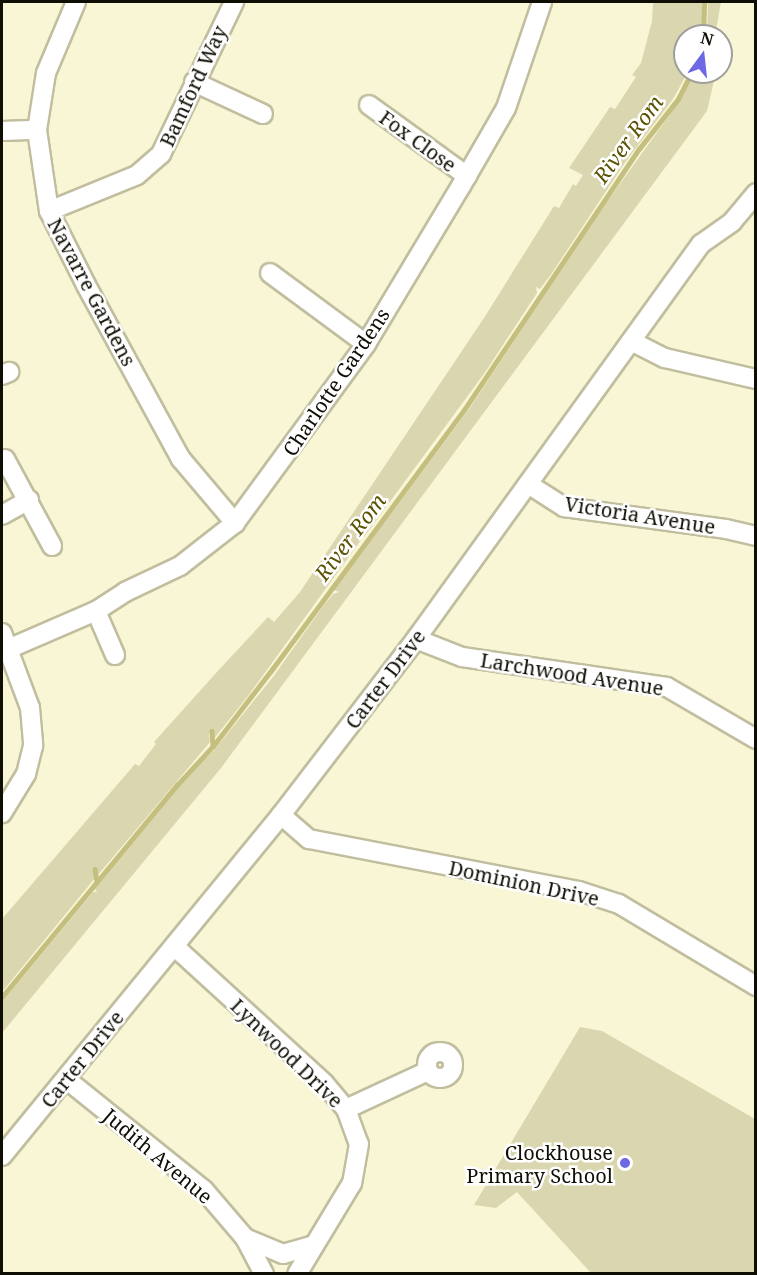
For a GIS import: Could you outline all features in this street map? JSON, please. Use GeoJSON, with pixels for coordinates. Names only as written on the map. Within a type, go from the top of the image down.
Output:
{"type":"FeatureCollection","features":[{"type":"Feature","properties":{"kind":"street","name":"Navarre Gardens"},"geometry":{"type":"LineString","coordinates":[[76,2],[46,74],[37,130],[49,211],[86,285],[182,459],[235,523]]}},
{"type":"Feature","properties":{"kind":"street","name":"Bamford Way"},"geometry":{"type":"LineString","coordinates":[[49,211],[137,175],[161,154],[234,2]]}},
{"type":"Feature","properties":{"kind":"street","name":"Charlotte Gardens"},"geometry":{"type":"LineString","coordinates":[[5,641],[96,611],[125,592],[180,566],[235,523],[366,344],[466,176],[506,108],[542,2]]}},
{"type":"Feature","properties":{"kind":"street"},"geometry":{"type":"LineString","coordinates":[[194,82],[263,114]]}},
{"type":"Feature","properties":{"kind":"street","name":"Fox Close"},"geometry":{"type":"LineString","coordinates":[[369,105],[466,176]]}},
{"type":"Feature","properties":{"kind":"street"},"geometry":{"type":"LineString","coordinates":[[2,131],[37,130]]}},
{"type":"Feature","properties":{"kind":"street","name":"Carter Drive"},"geometry":{"type":"LineString","coordinates":[[2,1156],[281,815],[416,639],[701,244],[732,222],[756,193]]}},
{"type":"Feature","properties":{"kind":"street"},"geometry":{"type":"LineString","coordinates":[[270,273],[366,344]]}},
{"type":"Feature","properties":{"kind":"street"},"geometry":{"type":"LineString","coordinates":[[631,341],[665,358],[756,379]]}},
{"type":"Feature","properties":{"kind":"street"},"geometry":{"type":"LineString","coordinates":[[5,459],[52,546]]}},
{"type":"Feature","properties":{"kind":"street","name":"Victoria Avenue"},"geometry":{"type":"LineString","coordinates":[[528,484],[564,507],[726,529],[756,536]]}},
{"type":"Feature","properties":{"kind":"street"},"geometry":{"type":"LineString","coordinates":[[2,515],[29,500]]}},
{"type":"Feature","properties":{"kind":"street"},"geometry":{"type":"LineString","coordinates":[[96,611],[115,655]]}},
{"type":"Feature","properties":{"kind":"street","name":"Larchwood Avenue"},"geometry":{"type":"LineString","coordinates":[[416,639],[462,657],[667,687],[756,739]]}},
{"type":"Feature","properties":{"kind":"street"},"geometry":{"type":"LineString","coordinates":[[2,813],[26,774],[33,747],[30,708],[5,641]]}},
{"type":"Feature","properties":{"kind":"street","name":"Dominion Drive"},"geometry":{"type":"LineString","coordinates":[[281,815],[309,839],[579,891],[619,904],[756,986]]}},
{"type":"Feature","properties":{"kind":"street","name":"Lynwood Drive"},"geometry":{"type":"LineString","coordinates":[[174,946],[324,1083],[346,1109],[359,1144],[352,1183],[297,1274]]}},
{"type":"Feature","properties":{"kind":"street"},"geometry":{"type":"LineString","coordinates":[[346,1109],[428,1071]]}},
{"type":"Feature","properties":{"kind":"street","name":"Judith Avenue"},"geometry":{"type":"LineString","coordinates":[[66,1079],[204,1190],[244,1238],[264,1274]]}},
{"type":"Feature","properties":{"kind":"street","name":"Judith Avenue"},"geometry":{"type":"LineString","coordinates":[[244,1238],[283,1254],[314,1245]]}},
{"type":"Feature","properties":{"kind":"shaded area"},"geometry":{"type":"Polygon","coordinates":[[[653,2],[702,2],[702,24],[673,24],[673,84],[681,84],[673,99],[624,164],[552,273],[540,289],[536,287],[537,293],[486,371],[364,537],[361,529],[359,531],[361,540],[248,696],[213,740],[212,732],[209,734],[210,742],[98,875],[95,868],[95,878],[2,992],[2,919],[135,764],[139,766],[156,744],[154,742],[216,673],[268,617],[274,622],[300,592],[484,318],[554,206],[559,208],[573,184],[576,186],[583,175],[569,168],[610,107],[615,109],[636,77],[632,75],[641,63],[652,21],[653,2]]]}},
{"type":"Feature","properties":{"kind":"shaded area"},"geometry":{"type":"Polygon","coordinates":[[[708,2],[721,2],[717,24],[707,24],[708,2]]]}},
{"type":"Feature","properties":{"kind":"shaded area"},"geometry":{"type":"Polygon","coordinates":[[[688,84],[713,84],[707,111],[221,768],[2,1033],[2,1002],[93,892],[97,892],[95,889],[185,779],[214,750],[273,677],[324,605],[333,594],[339,592],[334,590],[469,409],[596,217],[676,106],[688,84]]]}},
{"type":"Feature","properties":{"kind":"shaded area","name":"Clockhouse Primary School"},"geometry":{"type":"Polygon","coordinates":[[[580,1027],[602,1031],[755,1119],[755,1273],[591,1273],[517,1192],[496,1208],[474,1205],[580,1027]]]}},
{"type":"Feature","properties":{"kind":"waterway","name":"River Rom"},"geometry":{"type":"LineString","coordinates":[[703,24],[704,2]]}},
{"type":"Feature","properties":{"kind":"waterway","name":"River Rom"},"geometry":{"type":"LineString","coordinates":[[2,997],[177,785],[213,746],[273,668],[464,410],[639,149],[678,99],[686,84]]}},
{"type":"Feature","properties":{"kind":"waterway"},"geometry":{"type":"LineString","coordinates":[[212,731],[213,746]]}},
{"type":"Feature","properties":{"kind":"waterway"},"geometry":{"type":"LineString","coordinates":[[95,869],[97,881]]}},
{"type":"Feature","properties":{"kind":"place","name":"Clockhouse Primary School"},"geometry":{"type":"Point","coordinates":[625,1163]}}]}
